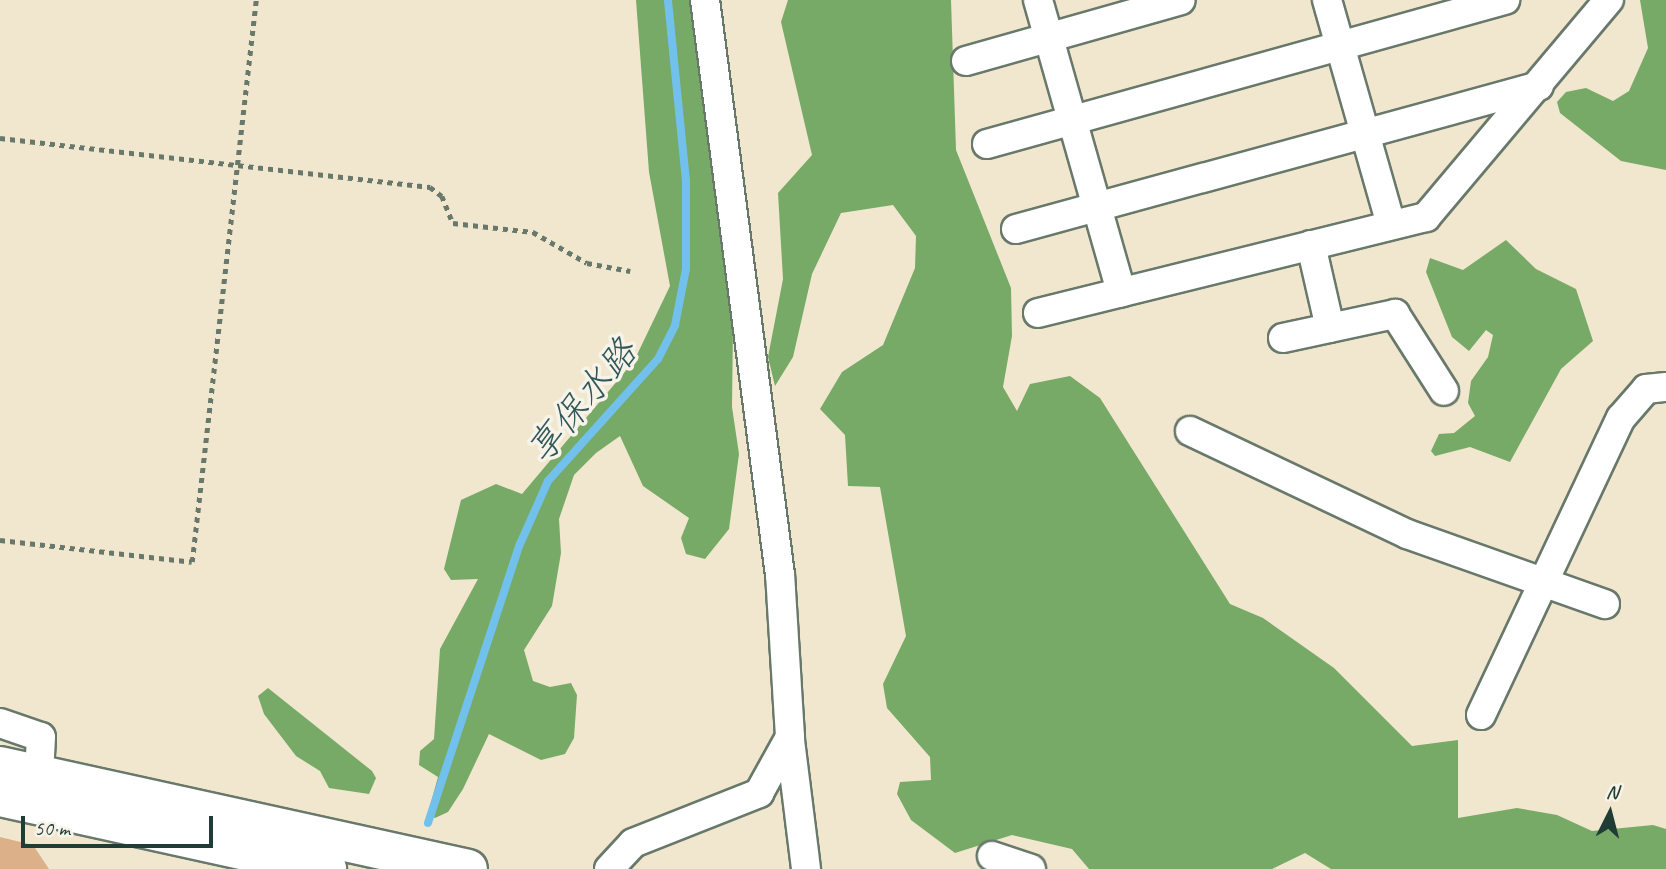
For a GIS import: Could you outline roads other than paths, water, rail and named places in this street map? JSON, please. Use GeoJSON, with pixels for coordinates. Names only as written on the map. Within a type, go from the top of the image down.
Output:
{"type":"FeatureCollection","features":[{"type":"Feature","properties":{"kind":"highway"},"geometry":{"type":"LineString","coordinates":[[0,766],[468,869]]}},
{"type":"Feature","properties":{"kind":"highway"},"geometry":{"type":"LineString","coordinates":[[0,797],[327,869]]}},
{"type":"Feature","properties":{"kind":"street"},"geometry":{"type":"LineString","coordinates":[[705,0],[780,575],[790,737],[806,869]]}},
{"type":"Feature","properties":{"kind":"street"},"geometry":{"type":"LineString","coordinates":[[1038,0],[1121,292]]}},
{"type":"Feature","properties":{"kind":"street"},"geometry":{"type":"LineString","coordinates":[[966,61],[1181,0]]}},
{"type":"Feature","properties":{"kind":"street"},"geometry":{"type":"LineString","coordinates":[[1327,0],[1391,225]]}},
{"type":"Feature","properties":{"kind":"street"},"geometry":{"type":"LineString","coordinates":[[988,144],[1505,0]]}},
{"type":"Feature","properties":{"kind":"street"},"geometry":{"type":"LineString","coordinates":[[1038,313],[1426,217],[1609,0]]}},
{"type":"Feature","properties":{"kind":"street"},"geometry":{"type":"LineString","coordinates":[[1016,229],[1364,131],[1539,86]]}},
{"type":"Feature","properties":{"kind":"street"},"geometry":{"type":"LineString","coordinates":[[1311,245],[1330,328]]}},
{"type":"Feature","properties":{"kind":"street"},"geometry":{"type":"LineString","coordinates":[[1283,338],[1395,314],[1444,391]]}},
{"type":"Feature","properties":{"kind":"street"},"geometry":{"type":"LineString","coordinates":[[1481,715],[1541,581],[1629,405],[1646,389],[1666,387]]}},
{"type":"Feature","properties":{"kind":"street"},"geometry":{"type":"LineString","coordinates":[[1190,431],[1339,506],[1605,604]]}},
{"type":"Feature","properties":{"kind":"street"},"geometry":{"type":"LineString","coordinates":[[0,723],[41,737],[39,775]]}},
{"type":"Feature","properties":{"kind":"street"},"geometry":{"type":"LineString","coordinates":[[609,869],[633,843],[759,793],[790,737]]}},
{"type":"Feature","properties":{"kind":"street"},"geometry":{"type":"LineString","coordinates":[[992,856],[1020,860],[1031,869]]}},
{"type":"Feature","properties":{"kind":"waterway","name":"享保水路"},"geometry":{"type":"LineString","coordinates":[[428,823],[520,544],[548,481],[658,359],[675,325],[686,269],[686,181],[668,0]]}}]}
